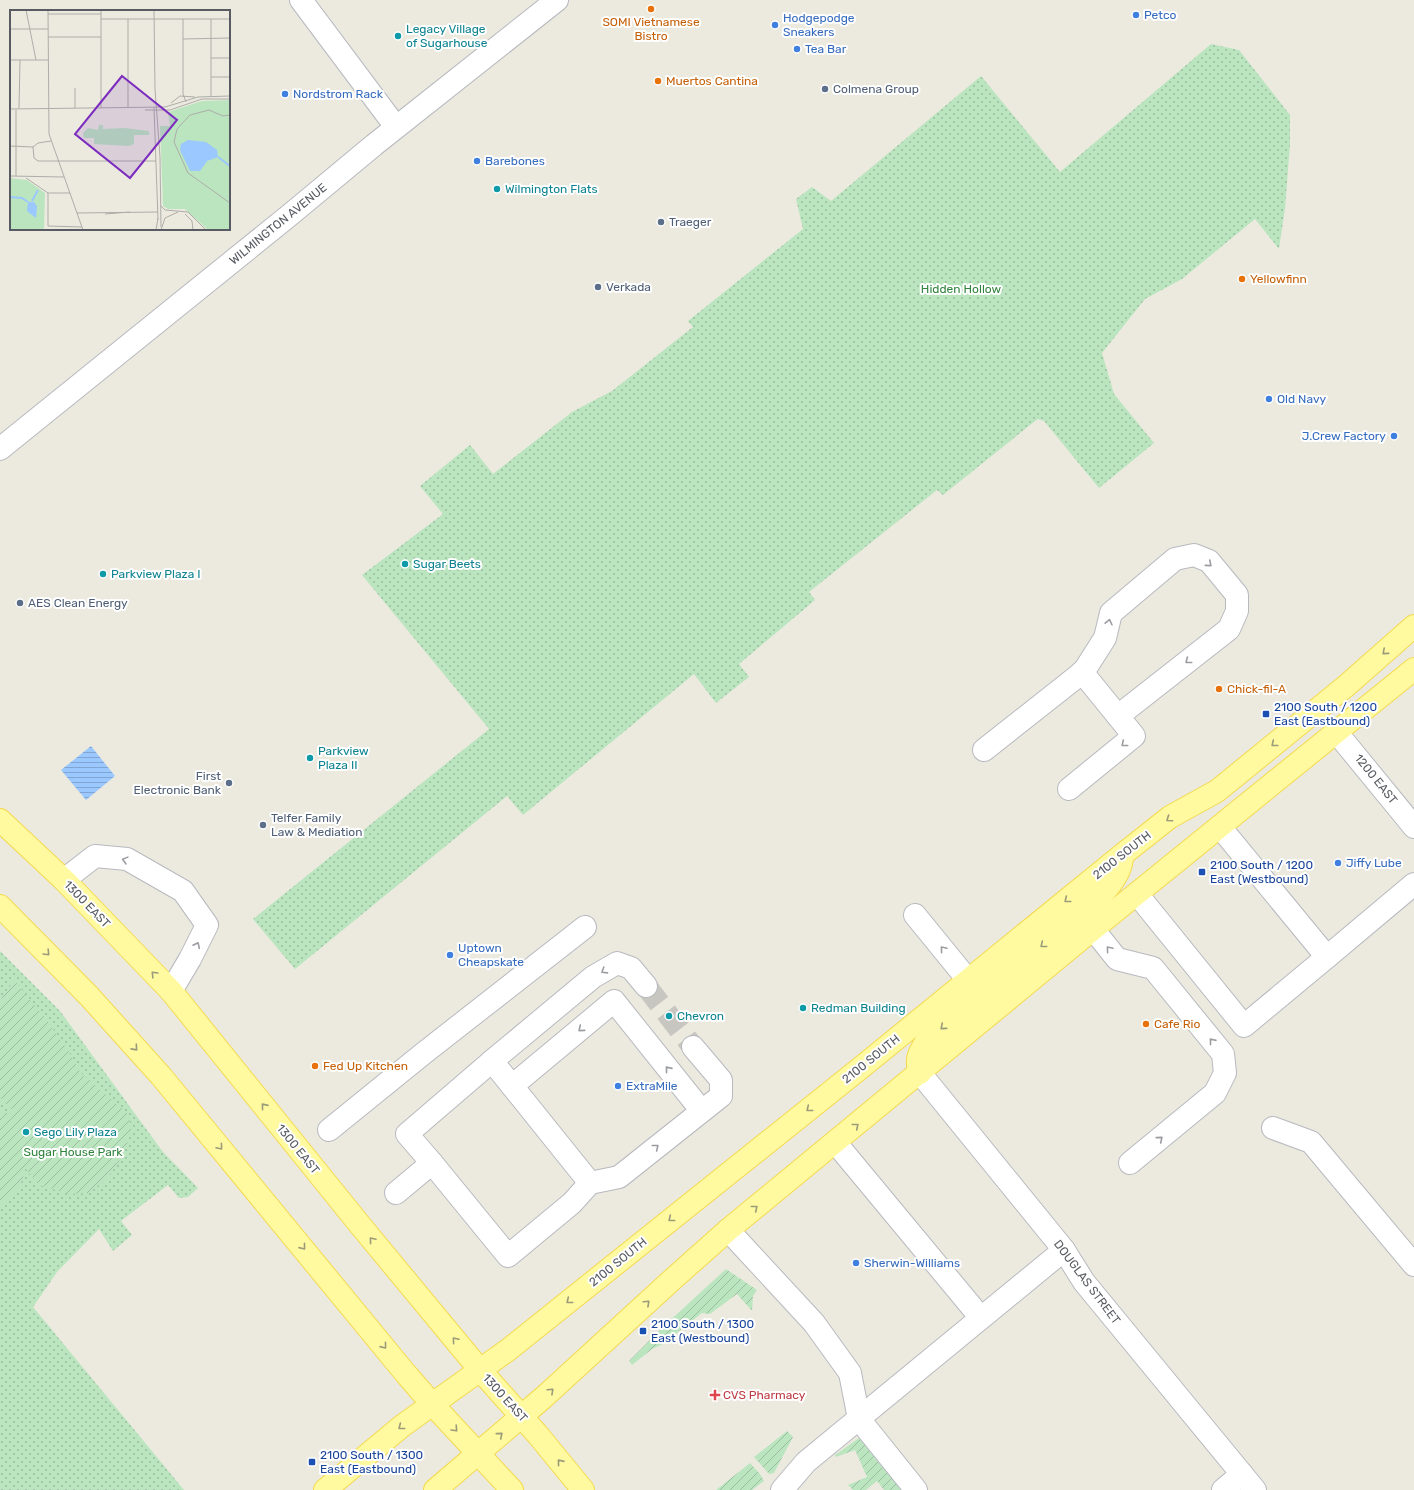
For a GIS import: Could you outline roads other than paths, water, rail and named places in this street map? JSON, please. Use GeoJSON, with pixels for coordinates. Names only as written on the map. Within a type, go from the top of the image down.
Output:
{"type":"FeatureCollection","features":[{"type":"Feature","properties":{"kind":"main road","name":"2100 SOUTH"},"geometry":{"type":"LineString","coordinates":[[325,1490],[402,1426],[508,1350],[858,1070],[1122,855],[1170,818],[1217,791],[1346,686],[1414,626]]}},
{"type":"Feature","properties":{"kind":"main road"},"geometry":{"type":"LineString","coordinates":[[436,1490],[544,1397],[728,1230],[1093,929],[1337,733],[1414,669]]}},
{"type":"Feature","properties":{"kind":"main road","name":"1300 EAST"},"geometry":{"type":"LineString","coordinates":[[0,820],[64,880],[171,992],[480,1370],[522,1416],[583,1490]]}},
{"type":"Feature","properties":{"kind":"main road"},"geometry":{"type":"LineString","coordinates":[[920,1072],[917,1065],[918,1054],[926,1042],[1095,902],[1114,878],[1122,862],[1122,855]]}},
{"type":"Feature","properties":{"kind":"main road"},"geometry":{"type":"LineString","coordinates":[[0,906],[89,996],[161,1076],[433,1405],[512,1490]]}},
{"type":"Feature","properties":{"kind":"street"},"geometry":{"type":"LineString","coordinates":[[301,0],[396,128]]}},
{"type":"Feature","properties":{"kind":"street","name":"WILMINGTON AVENUE"},"geometry":{"type":"LineString","coordinates":[[0,449],[396,128],[557,0]]}},
{"type":"Feature","properties":{"kind":"street"},"geometry":{"type":"LineString","coordinates":[[984,750],[1087,665],[1105,638],[1111,613],[1175,559],[1194,555],[1209,561],[1237,595],[1237,611],[1229,629],[1118,716]]}},
{"type":"Feature","properties":{"kind":"street"},"geometry":{"type":"LineString","coordinates":[[1069,789],[1134,736],[1118,716],[1087,665]]}},
{"type":"Feature","properties":{"kind":"street","name":"1200 EAST"},"geometry":{"type":"LineString","coordinates":[[1337,733],[1414,827]]}},
{"type":"Feature","properties":{"kind":"street"},"geometry":{"type":"LineString","coordinates":[[1220,827],[1327,957]]}},
{"type":"Feature","properties":{"kind":"street"},"geometry":{"type":"LineString","coordinates":[[64,880],[96,856],[127,859],[183,891],[207,925],[171,992]]}},
{"type":"Feature","properties":{"kind":"street"},"geometry":{"type":"LineString","coordinates":[[1137,894],[1244,1026],[1414,884]]}},
{"type":"Feature","properties":{"kind":"street"},"geometry":{"type":"LineString","coordinates":[[915,915],[968,980]]}},
{"type":"Feature","properties":{"kind":"street"},"geometry":{"type":"LineString","coordinates":[[329,1130],[424,1053],[585,927]]}},
{"type":"Feature","properties":{"kind":"street"},"geometry":{"type":"LineString","coordinates":[[1093,929],[1117,958],[1153,968],[1223,1054],[1225,1072],[1215,1093],[1130,1163]]}},
{"type":"Feature","properties":{"kind":"street"},"geometry":{"type":"LineString","coordinates":[[646,986],[631,968],[617,963],[593,978],[492,1061],[407,1134],[508,1256],[572,1203],[590,1183],[619,1176],[625,1172],[720,1096],[721,1080],[693,1047]]}},
{"type":"Feature","properties":{"kind":"street"},"geometry":{"type":"LineString","coordinates":[[512,1086],[614,1002],[701,1110]]}},
{"type":"Feature","properties":{"kind":"street"},"geometry":{"type":"LineString","coordinates":[[492,1061],[590,1183]]}},
{"type":"Feature","properties":{"kind":"street","name":"DOUGLAS STREET"},"geometry":{"type":"LineString","coordinates":[[920,1072],[1064,1250],[1084,1282],[1249,1482]]}},
{"type":"Feature","properties":{"kind":"street"},"geometry":{"type":"LineString","coordinates":[[1273,1128],[1311,1142],[1414,1265]]}},
{"type":"Feature","properties":{"kind":"street"},"geometry":{"type":"LineString","coordinates":[[835,1142],[981,1318]]}},
{"type":"Feature","properties":{"kind":"street"},"geometry":{"type":"LineString","coordinates":[[396,1193],[432,1163]]}},
{"type":"Feature","properties":{"kind":"street"},"geometry":{"type":"LineString","coordinates":[[728,1230],[814,1323],[850,1373],[859,1419],[916,1490]]}},
{"type":"Feature","properties":{"kind":"street"},"geometry":{"type":"LineString","coordinates":[[782,1490],[806,1462],[1064,1250]]}},
{"type":"Feature","properties":{"kind":"street"},"geometry":{"type":"LineString","coordinates":[[1223,1490],[1249,1482]]}},
{"type":"Feature","properties":{"kind":"water"},"geometry":{"type":"Polygon","coordinates":[[[91,746],[115,776],[86,800],[61,770],[91,746]]]}},
{"type":"Feature","properties":{"kind":"tunnel"},"geometry":{"type":"LineString","coordinates":[[646,986],[693,1047]]}},
{"type":"Feature","properties":{"kind":"place","name":"SOMI Vietnamese Bistro"},"geometry":{"type":"Point","coordinates":[651,9]}},
{"type":"Feature","properties":{"kind":"place","name":"Petco"},"geometry":{"type":"Point","coordinates":[1136,15]}},
{"type":"Feature","properties":{"kind":"place","name":"Hodgepodge Sneakers"},"geometry":{"type":"Point","coordinates":[775,25]}},
{"type":"Feature","properties":{"kind":"place","name":"Legacy Village of Sugarhouse"},"geometry":{"type":"Point","coordinates":[398,36]}},
{"type":"Feature","properties":{"kind":"place","name":"Tea Bar"},"geometry":{"type":"Point","coordinates":[797,49]}},
{"type":"Feature","properties":{"kind":"place","name":"Muertos Cantina"},"geometry":{"type":"Point","coordinates":[658,81]}},
{"type":"Feature","properties":{"kind":"place","name":"Colmena Group"},"geometry":{"type":"Point","coordinates":[825,89]}},
{"type":"Feature","properties":{"kind":"place","name":"Nordstrom Rack"},"geometry":{"type":"Point","coordinates":[285,94]}},
{"type":"Feature","properties":{"kind":"place","name":"Barebones"},"geometry":{"type":"Point","coordinates":[477,161]}},
{"type":"Feature","properties":{"kind":"place","name":"Wilmington Flats"},"geometry":{"type":"Point","coordinates":[497,189]}},
{"type":"Feature","properties":{"kind":"place","name":"Traeger"},"geometry":{"type":"Point","coordinates":[661,222]}},
{"type":"Feature","properties":{"kind":"place","name":"Yellowfinn"},"geometry":{"type":"Point","coordinates":[1242,279]}},
{"type":"Feature","properties":{"kind":"place","name":"Verkada"},"geometry":{"type":"Point","coordinates":[598,287]}},
{"type":"Feature","properties":{"kind":"place","name":"Old Navy"},"geometry":{"type":"Point","coordinates":[1269,399]}},
{"type":"Feature","properties":{"kind":"place","name":"J.Crew Factory"},"geometry":{"type":"Point","coordinates":[1394,436]}},
{"type":"Feature","properties":{"kind":"place","name":"Sugar Beets"},"geometry":{"type":"Point","coordinates":[405,564]}},
{"type":"Feature","properties":{"kind":"place","name":"Parkview Plaza I"},"geometry":{"type":"Point","coordinates":[103,574]}},
{"type":"Feature","properties":{"kind":"place","name":"AES Clean Energy"},"geometry":{"type":"Point","coordinates":[20,603]}},
{"type":"Feature","properties":{"kind":"place","name":"Chick-fil-A"},"geometry":{"type":"Point","coordinates":[1219,689]}},
{"type":"Feature","properties":{"kind":"place","name":"2100 South / 1200 East (Eastbound)"},"geometry":{"type":"Point","coordinates":[1266,714]}},
{"type":"Feature","properties":{"kind":"place","name":"Parkview Plaza II"},"geometry":{"type":"Point","coordinates":[310,758]}},
{"type":"Feature","properties":{"kind":"place","name":"First Electronic Bank"},"geometry":{"type":"Point","coordinates":[229,783]}},
{"type":"Feature","properties":{"kind":"place","name":"Telfer Family Law & Mediation"},"geometry":{"type":"Point","coordinates":[263,825]}},
{"type":"Feature","properties":{"kind":"place","name":"Jiffy Lube"},"geometry":{"type":"Point","coordinates":[1338,863]}},
{"type":"Feature","properties":{"kind":"place","name":"2100 South / 1200 East (Westbound)"},"geometry":{"type":"Point","coordinates":[1202,872]}},
{"type":"Feature","properties":{"kind":"place","name":"Uptown Cheapskate"},"geometry":{"type":"Point","coordinates":[450,955]}},
{"type":"Feature","properties":{"kind":"place","name":"Redman Building"},"geometry":{"type":"Point","coordinates":[803,1008]}},
{"type":"Feature","properties":{"kind":"place","name":"Chevron"},"geometry":{"type":"Point","coordinates":[669,1016]}},
{"type":"Feature","properties":{"kind":"place","name":"Cafe Rio"},"geometry":{"type":"Point","coordinates":[1146,1024]}},
{"type":"Feature","properties":{"kind":"place","name":"Fed Up Kitchen"},"geometry":{"type":"Point","coordinates":[315,1066]}},
{"type":"Feature","properties":{"kind":"place","name":"ExtraMile"},"geometry":{"type":"Point","coordinates":[618,1086]}},
{"type":"Feature","properties":{"kind":"place","name":"Sego Lily Plaza"},"geometry":{"type":"Point","coordinates":[26,1132]}},
{"type":"Feature","properties":{"kind":"place","name":"Sherwin-Williams"},"geometry":{"type":"Point","coordinates":[856,1263]}},
{"type":"Feature","properties":{"kind":"place","name":"2100 South / 1300 East (Westbound)"},"geometry":{"type":"Point","coordinates":[643,1331]}},
{"type":"Feature","properties":{"kind":"place","name":"CVS Pharmacy"},"geometry":{"type":"Point","coordinates":[715,1395]}},
{"type":"Feature","properties":{"kind":"place","name":"2100 South / 1300 East (Eastbound)"},"geometry":{"type":"Point","coordinates":[312,1462]}},
{"type":"Feature","properties":{"kind":"park label","name":"Hidden Hollow"},"geometry":{"type":"Point","coordinates":[961,289]}},
{"type":"Feature","properties":{"kind":"park label","name":"Sugar House Park"},"geometry":{"type":"Point","coordinates":[73,1152]}}]}
